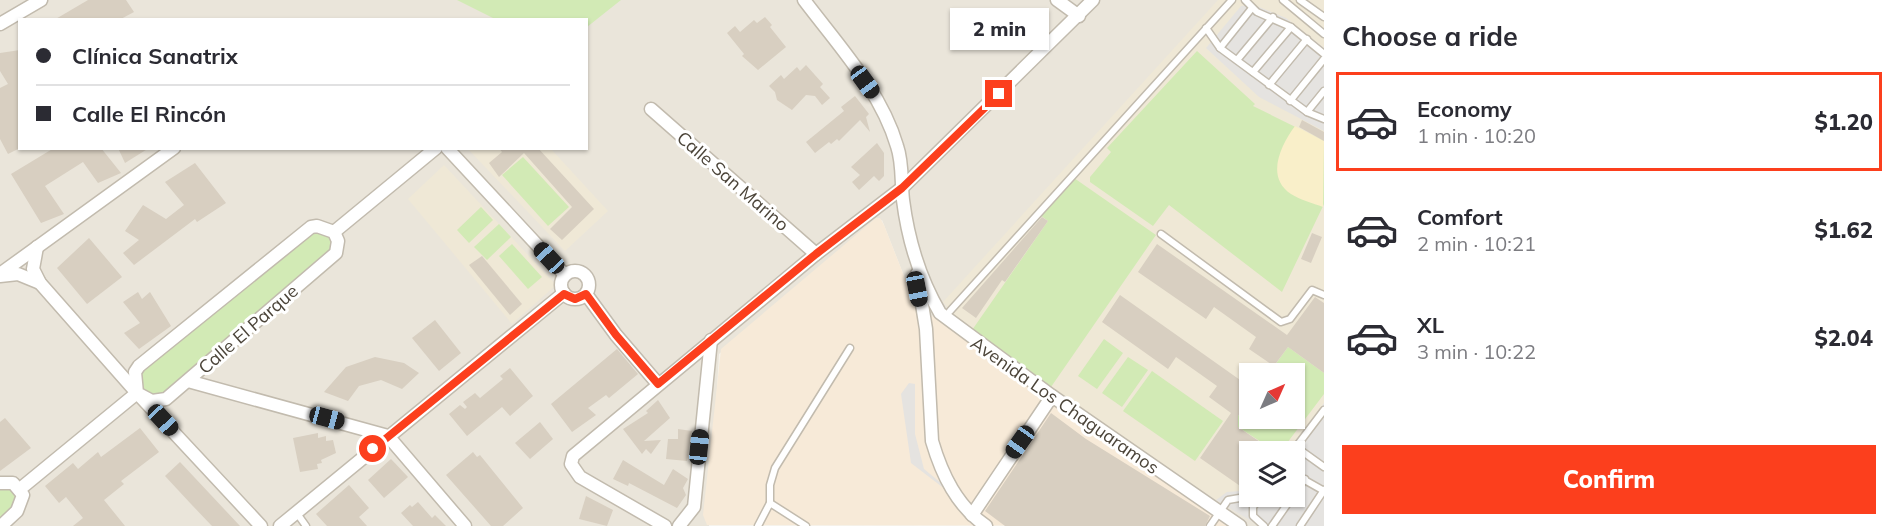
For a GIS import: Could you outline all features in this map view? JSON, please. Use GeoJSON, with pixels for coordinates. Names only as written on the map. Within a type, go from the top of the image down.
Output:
{"type":"FeatureCollection","features":[{"type":"Feature","properties":{"kind":"street"},"geometry":{"type":"LineString","coordinates":[[0,24],[42,0]]}},
{"type":"Feature","properties":{"kind":"street"},"geometry":{"type":"LineString","coordinates":[[804,0],[875,97],[898,147],[902,188],[916,261],[917,289],[926,329],[932,441],[945,477],[956,497],[987,526]]}},
{"type":"Feature","properties":{"kind":"street"},"geometry":{"type":"LineString","coordinates":[[1057,0],[1079,16]]}},
{"type":"Feature","properties":{"kind":"street"},"geometry":{"type":"LineString","coordinates":[[665,526],[580,477],[571,464],[573,456],[816,254],[902,188],[1093,0]]}},
{"type":"Feature","properties":{"kind":"street","name":"Calle San Marino"},"geometry":{"type":"LineString","coordinates":[[651,109],[816,254]]}},
{"type":"Feature","properties":{"kind":"street"},"geometry":{"type":"LineString","coordinates":[[0,275],[171,150]]}},
{"type":"Feature","properties":{"kind":"street"},"geometry":{"type":"LineString","coordinates":[[334,232],[434,150]]}},
{"type":"Feature","properties":{"kind":"street"},"geometry":{"type":"LineString","coordinates":[[449,150],[565,275]]}},
{"type":"Feature","properties":{"kind":"street","name":"Calle El Parque"},"geometry":{"type":"LineString","coordinates":[[323,226],[334,232],[338,241],[336,253],[188,381],[159,401],[137,393],[135,372],[311,227],[323,226]]}},
{"type":"Feature","properties":{"kind":"street"},"geometry":{"type":"LineString","coordinates":[[38,247],[33,269],[40,283],[137,393],[261,526]]}},
{"type":"Feature","properties":{"kind":"street","name":"Avenida Los Chaguaramos"},"geometry":{"type":"LineString","coordinates":[[916,261],[928,293],[945,312],[1052,396],[1218,513],[1240,526]]}},
{"type":"Feature","properties":{"kind":"street"},"geometry":{"type":"LineString","coordinates":[[577,270],[585,274],[590,286],[586,294],[575,299],[564,294],[561,282],[565,275],[577,270]]}},
{"type":"Feature","properties":{"kind":"street"},"geometry":{"type":"LineString","coordinates":[[0,275],[18,274],[40,283]]}},
{"type":"Feature","properties":{"kind":"street"},"geometry":{"type":"LineString","coordinates":[[280,526],[564,294]]}},
{"type":"Feature","properties":{"kind":"street"},"geometry":{"type":"LineString","coordinates":[[586,294],[616,335],[658,384]]}},
{"type":"Feature","properties":{"kind":"street"},"geometry":{"type":"LineString","coordinates":[[926,329],[929,321],[945,312]]}},
{"type":"Feature","properties":{"kind":"street"},"geometry":{"type":"LineString","coordinates":[[696,526],[694,507],[711,340]]}},
{"type":"Feature","properties":{"kind":"street"},"geometry":{"type":"LineString","coordinates":[[188,381],[388,436],[465,526]]}},
{"type":"Feature","properties":{"kind":"street"},"geometry":{"type":"LineString","coordinates":[[20,489],[137,393]]}},
{"type":"Feature","properties":{"kind":"street"},"geometry":{"type":"LineString","coordinates":[[972,514],[1052,396]]}},
{"type":"Feature","properties":{"kind":"street"},"geometry":{"type":"LineString","coordinates":[[0,483],[13,483],[23,495],[21,504],[1,526]]}},
{"type":"Feature","properties":{"kind":"street"},"geometry":{"type":"LineString","coordinates":[[679,526],[694,507]]}},
{"type":"Feature","properties":{"kind":"lane"},"geometry":{"type":"LineString","coordinates":[[945,312],[1232,0]]}},
{"type":"Feature","properties":{"kind":"lane"},"geometry":{"type":"LineString","coordinates":[[1245,0],[1252,8],[1291,27],[1324,54]]}},
{"type":"Feature","properties":{"kind":"lane"},"geometry":{"type":"LineString","coordinates":[[1283,0],[1324,34]]}},
{"type":"Feature","properties":{"kind":"lane"},"geometry":{"type":"LineString","coordinates":[[1300,0],[1324,17]]}},
{"type":"Feature","properties":{"kind":"lane"},"geometry":{"type":"LineString","coordinates":[[1220,48],[1252,8]]}},
{"type":"Feature","properties":{"kind":"lane"},"geometry":{"type":"LineString","coordinates":[[1236,60],[1272,17]]}},
{"type":"Feature","properties":{"kind":"lane"},"geometry":{"type":"LineString","coordinates":[[1253,72],[1291,27]]}},
{"type":"Feature","properties":{"kind":"lane"},"geometry":{"type":"LineString","coordinates":[[1206,28],[1220,48],[1290,101],[1324,119]]}},
{"type":"Feature","properties":{"kind":"lane"},"geometry":{"type":"LineString","coordinates":[[1269,85],[1307,39]]}},
{"type":"Feature","properties":{"kind":"lane"},"geometry":{"type":"LineString","coordinates":[[1290,101],[1324,60]]}},
{"type":"Feature","properties":{"kind":"lane"},"geometry":{"type":"LineString","coordinates":[[1307,112],[1324,91]]}},
{"type":"Feature","properties":{"kind":"lane"},"geometry":{"type":"LineString","coordinates":[[1161,234],[1281,322],[1290,319],[1312,290],[1324,295]]}},
{"type":"Feature","properties":{"kind":"lane"},"geometry":{"type":"LineString","coordinates":[[758,526],[770,503],[770,485],[776,468],[850,348]]}},
{"type":"Feature","properties":{"kind":"lane"},"geometry":{"type":"LineString","coordinates":[[1301,441],[1324,410]]}},
{"type":"Feature","properties":{"kind":"lane"},"geometry":{"type":"LineString","coordinates":[[1305,455],[1321,465],[1324,455]]}},
{"type":"Feature","properties":{"kind":"lane"},"geometry":{"type":"LineString","coordinates":[[1300,526],[1324,491],[1305,479]]}},
{"type":"Feature","properties":{"kind":"lane"},"geometry":{"type":"LineString","coordinates":[[1210,526],[1228,500],[1239,498]]}},
{"type":"Feature","properties":{"kind":"lane"},"geometry":{"type":"LineString","coordinates":[[770,503],[806,526]]}},
{"type":"Feature","properties":{"kind":"lane"},"geometry":{"type":"LineString","coordinates":[[1253,507],[1253,516],[1264,526]]}},
{"type":"Feature","properties":{"kind":"lane"},"geometry":{"type":"LineString","coordinates":[[1272,526],[1285,507]]}},
{"type":"Feature","properties":{"kind":"lane"},"geometry":{"type":"LineString","coordinates":[[296,512],[306,526]]}},
{"type":"Feature","properties":{"kind":"shaded area"},"geometry":{"type":"Polygon","coordinates":[[[0,0],[1324,0],[1324,526],[1227,526],[1185,497],[915,304],[882,220],[719,354],[709,526],[0,526],[0,0]]]}},
{"type":"Feature","properties":{"kind":"shaded area"},"geometry":{"type":"Polygon","coordinates":[[[1218,0],[1324,0],[1324,526],[1258,526],[970,333],[943,302],[1218,0]]]}},
{"type":"Feature","properties":{"kind":"shaded area"},"geometry":{"type":"Polygon","coordinates":[[[1254,5],[1286,18],[1324,48],[1324,131],[1259,97],[1206,48],[1241,6],[1254,5]]]}},
{"type":"Feature","properties":{"kind":"shaded area"},"geometry":{"type":"Polygon","coordinates":[[[469,150],[552,150],[608,211],[565,251],[469,150]]]}},
{"type":"Feature","properties":{"kind":"shaded area"},"geometry":{"type":"Polygon","coordinates":[[[444,165],[556,285],[512,324],[408,199],[444,165]]]}},
{"type":"Feature","properties":{"kind":"shaded area"},"geometry":{"type":"Polygon","coordinates":[[[876,218],[880,218],[884,225],[915,304],[1227,526],[707,525],[703,515],[721,349],[876,218]]]}},
{"type":"Feature","properties":{"kind":"shaded area"},"geometry":{"type":"Polygon","coordinates":[[[909,383],[915,384],[915,434],[924,469],[993,526],[911,463],[901,394],[909,383]]]}},
{"type":"Feature","properties":{"kind":"shaded area"},"geometry":{"type":"Polygon","coordinates":[[[1324,403],[1324,526],[1259,526],[1216,500],[1227,492],[1239,491],[1239,507],[1305,507],[1305,441],[1296,441],[1324,403]]]}},
{"type":"Feature","properties":{"kind":"green space"},"geometry":{"type":"Polygon","coordinates":[[[457,0],[621,0],[588,26],[588,18],[493,18],[457,0]]]}},
{"type":"Feature","properties":{"kind":"green space"},"geometry":{"type":"Polygon","coordinates":[[[1197,51],[1255,104],[1253,106],[1324,141],[1324,204],[1282,292],[1169,205],[1153,226],[1090,182],[1090,177],[1111,152],[1107,148],[1197,51]]]}},
{"type":"Feature","properties":{"kind":"green space"},"geometry":{"type":"Polygon","coordinates":[[[523,157],[569,207],[548,226],[502,175],[523,157]]]}},
{"type":"Feature","properties":{"kind":"green space"},"geometry":{"type":"Polygon","coordinates":[[[1074,178],[1156,235],[1051,387],[970,333],[1048,221],[1040,215],[1074,178]]]}},
{"type":"Feature","properties":{"kind":"green space"},"geometry":{"type":"Polygon","coordinates":[[[481,207],[493,220],[469,243],[457,230],[481,207]]]}},
{"type":"Feature","properties":{"kind":"green space"},"geometry":{"type":"Polygon","coordinates":[[[499,224],[511,237],[487,260],[474,247],[499,224]]]}},
{"type":"Feature","properties":{"kind":"green space"},"geometry":{"type":"Polygon","coordinates":[[[323,226],[338,247],[166,399],[145,398],[135,372],[311,227],[323,226]]]}},
{"type":"Feature","properties":{"kind":"green space"},"geometry":{"type":"Polygon","coordinates":[[[512,244],[542,277],[528,289],[499,256],[512,244]]]}},
{"type":"Feature","properties":{"kind":"green space"},"geometry":{"type":"Polygon","coordinates":[[[1104,339],[1123,353],[1097,389],[1078,376],[1104,339]]]}},
{"type":"Feature","properties":{"kind":"green space"},"geometry":{"type":"Polygon","coordinates":[[[1288,347],[1324,373],[1324,394],[1305,419],[1305,363],[1276,363],[1288,347]]]}},
{"type":"Feature","properties":{"kind":"green space"},"geometry":{"type":"Polygon","coordinates":[[[1128,357],[1148,370],[1122,407],[1102,393],[1128,357]]]}},
{"type":"Feature","properties":{"kind":"green space"},"geometry":{"type":"Polygon","coordinates":[[[1152,371],[1223,421],[1195,461],[1123,411],[1152,371]]]}},
{"type":"Feature","properties":{"kind":"green space"},"geometry":{"type":"Polygon","coordinates":[[[1241,429],[1298,429],[1289,441],[1260,441],[1241,429]]]}},
{"type":"Feature","properties":{"kind":"green space"},"geometry":{"type":"Polygon","coordinates":[[[0,483],[23,495],[0,526],[0,483]]]}},
{"type":"Feature","properties":{"kind":"sand"},"geometry":{"type":"Polygon","coordinates":[[[1295,126],[1324,141],[1323,207],[1291,194],[1283,187],[1279,179],[1277,170],[1281,151],[1295,126]]]}},
{"type":"Feature","properties":{"kind":"building"},"geometry":{"type":"Polygon","coordinates":[[[88,0],[126,0],[134,12],[123,18],[57,18],[88,0]]]}},
{"type":"Feature","properties":{"kind":"building"},"geometry":{"type":"Polygon","coordinates":[[[765,17],[786,47],[758,70],[742,56],[744,54],[727,33],[735,26],[740,32],[754,20],[757,23],[765,17]]]}},
{"type":"Feature","properties":{"kind":"building"},"geometry":{"type":"Polygon","coordinates":[[[18,50],[18,149],[8,154],[0,139],[0,88],[8,84],[0,71],[0,53],[18,50]]]}},
{"type":"Feature","properties":{"kind":"building"},"geometry":{"type":"Polygon","coordinates":[[[806,65],[823,84],[820,87],[830,98],[822,105],[815,96],[806,95],[792,110],[777,100],[775,92],[769,86],[781,75],[784,79],[797,67],[800,71],[806,65]]]}},
{"type":"Feature","properties":{"kind":"building"},"geometry":{"type":"Polygon","coordinates":[[[855,96],[869,114],[866,117],[870,132],[860,120],[839,141],[837,139],[831,144],[829,142],[815,153],[806,142],[844,111],[841,107],[855,96]]]}},
{"type":"Feature","properties":{"kind":"building"},"geometry":{"type":"Polygon","coordinates":[[[1302,120],[1324,132],[1324,141],[1299,127],[1302,120]]]}},
{"type":"Feature","properties":{"kind":"building"},"geometry":{"type":"Polygon","coordinates":[[[877,143],[884,153],[884,176],[879,181],[874,176],[859,190],[852,182],[860,175],[851,167],[877,143]]]}},
{"type":"Feature","properties":{"kind":"building"},"geometry":{"type":"Polygon","coordinates":[[[51,150],[103,150],[121,173],[98,183],[83,162],[45,186],[64,214],[41,223],[11,174],[51,150]]]}},
{"type":"Feature","properties":{"kind":"building"},"geometry":{"type":"Polygon","coordinates":[[[119,150],[146,150],[125,163],[119,150]]]}},
{"type":"Feature","properties":{"kind":"building"},"geometry":{"type":"Polygon","coordinates":[[[500,150],[540,150],[594,209],[562,240],[550,229],[572,207],[524,153],[499,177],[489,163],[502,152],[500,150]]]}},
{"type":"Feature","properties":{"kind":"building"},"geometry":{"type":"Polygon","coordinates":[[[195,163],[226,203],[197,222],[195,219],[134,265],[123,253],[139,240],[125,231],[143,205],[166,219],[184,205],[165,182],[195,163]]]}},
{"type":"Feature","properties":{"kind":"building"},"geometry":{"type":"Polygon","coordinates":[[[1042,217],[1048,221],[1005,282],[1002,280],[976,318],[962,308],[1042,217]]]}},
{"type":"Feature","properties":{"kind":"building"},"geometry":{"type":"Polygon","coordinates":[[[1312,233],[1322,237],[1311,263],[1301,259],[1312,233]]]}},
{"type":"Feature","properties":{"kind":"building"},"geometry":{"type":"Polygon","coordinates":[[[89,238],[122,277],[87,304],[57,268],[89,238]]]}},
{"type":"Feature","properties":{"kind":"building"},"geometry":{"type":"Polygon","coordinates":[[[1157,244],[1287,335],[1315,297],[1324,303],[1324,373],[1288,347],[1276,363],[1270,363],[1249,349],[1256,337],[1214,307],[1206,319],[1138,272],[1157,244]]]}},
{"type":"Feature","properties":{"kind":"building"},"geometry":{"type":"Polygon","coordinates":[[[482,256],[522,304],[510,315],[469,265],[482,256]]]}},
{"type":"Feature","properties":{"kind":"building"},"geometry":{"type":"Polygon","coordinates":[[[138,292],[142,299],[150,292],[171,326],[139,349],[124,333],[140,323],[123,302],[138,292]]]}},
{"type":"Feature","properties":{"kind":"building"},"geometry":{"type":"Polygon","coordinates":[[[1120,295],[1239,379],[1238,427],[1259,441],[1239,441],[1239,485],[1200,458],[1231,413],[1209,397],[1217,386],[1176,357],[1168,369],[1102,322],[1120,295]]]}},
{"type":"Feature","properties":{"kind":"building"},"geometry":{"type":"Polygon","coordinates":[[[435,320],[461,353],[439,371],[412,338],[435,320]]]}},
{"type":"Feature","properties":{"kind":"building"},"geometry":{"type":"Polygon","coordinates":[[[617,349],[638,374],[609,398],[606,395],[588,408],[596,415],[572,432],[551,404],[617,349]]]}},
{"type":"Feature","properties":{"kind":"building"},"geometry":{"type":"Polygon","coordinates":[[[375,357],[404,363],[419,373],[402,389],[381,380],[359,386],[348,401],[324,392],[346,367],[375,357]]]}},
{"type":"Feature","properties":{"kind":"building"},"geometry":{"type":"Polygon","coordinates":[[[510,368],[533,396],[510,416],[502,407],[467,436],[449,414],[460,405],[465,409],[467,407],[463,402],[475,393],[480,398],[503,379],[500,376],[510,368]]]}},
{"type":"Feature","properties":{"kind":"building"},"geometry":{"type":"Polygon","coordinates":[[[658,400],[670,418],[644,441],[661,440],[651,454],[646,449],[642,454],[623,429],[648,413],[646,411],[658,400]]]}},
{"type":"Feature","properties":{"kind":"building"},"geometry":{"type":"Polygon","coordinates":[[[1051,413],[1086,439],[1210,516],[1205,526],[1005,526],[985,511],[1051,413]]]}},
{"type":"Feature","properties":{"kind":"building"},"geometry":{"type":"Polygon","coordinates":[[[5,418],[31,448],[0,471],[0,422],[5,418]]]}},
{"type":"Feature","properties":{"kind":"building"},"geometry":{"type":"Polygon","coordinates":[[[540,422],[553,439],[530,459],[515,443],[540,422]]]}},
{"type":"Feature","properties":{"kind":"building"},"geometry":{"type":"Polygon","coordinates":[[[140,428],[159,452],[121,481],[124,484],[104,500],[125,526],[73,526],[83,518],[66,497],[59,503],[45,486],[73,463],[78,469],[98,452],[101,457],[140,428]]]}},
{"type":"Feature","properties":{"kind":"building"},"geometry":{"type":"Polygon","coordinates":[[[678,429],[692,431],[687,461],[666,459],[668,439],[678,439],[678,429]]]}},
{"type":"Feature","properties":{"kind":"building"},"geometry":{"type":"Polygon","coordinates":[[[318,433],[318,438],[326,436],[326,441],[333,440],[336,453],[321,460],[322,463],[317,464],[318,469],[300,472],[293,438],[318,433]]]}},
{"type":"Feature","properties":{"kind":"building"},"geometry":{"type":"Polygon","coordinates":[[[473,452],[477,457],[480,455],[523,508],[503,526],[491,526],[446,475],[473,452]]]}},
{"type":"Feature","properties":{"kind":"building"},"geometry":{"type":"Polygon","coordinates":[[[391,459],[408,477],[384,498],[368,480],[391,459]]]}},
{"type":"Feature","properties":{"kind":"building"},"geometry":{"type":"Polygon","coordinates":[[[623,460],[664,485],[673,469],[688,479],[683,488],[686,495],[677,508],[629,483],[628,486],[613,479],[623,460]]]}},
{"type":"Feature","properties":{"kind":"building"},"geometry":{"type":"Polygon","coordinates":[[[180,462],[240,526],[212,526],[191,504],[165,476],[180,462]]]}},
{"type":"Feature","properties":{"kind":"building"},"geometry":{"type":"Polygon","coordinates":[[[349,485],[369,508],[359,517],[367,526],[327,526],[316,514],[349,485]]]}},
{"type":"Feature","properties":{"kind":"building"},"geometry":{"type":"Polygon","coordinates":[[[586,496],[613,510],[607,526],[579,519],[586,496]]]}},
{"type":"Feature","properties":{"kind":"building"},"geometry":{"type":"Polygon","coordinates":[[[418,502],[432,518],[435,515],[446,526],[413,526],[401,513],[410,505],[412,507],[418,502]]]}},
{"type":"Feature","properties":{"kind":"route"},"geometry":{"type":"LineString","coordinates":[[373,449],[564,294],[575,299],[586,294],[616,335],[658,384],[816,254],[902,188],[999,94]]}}]}
